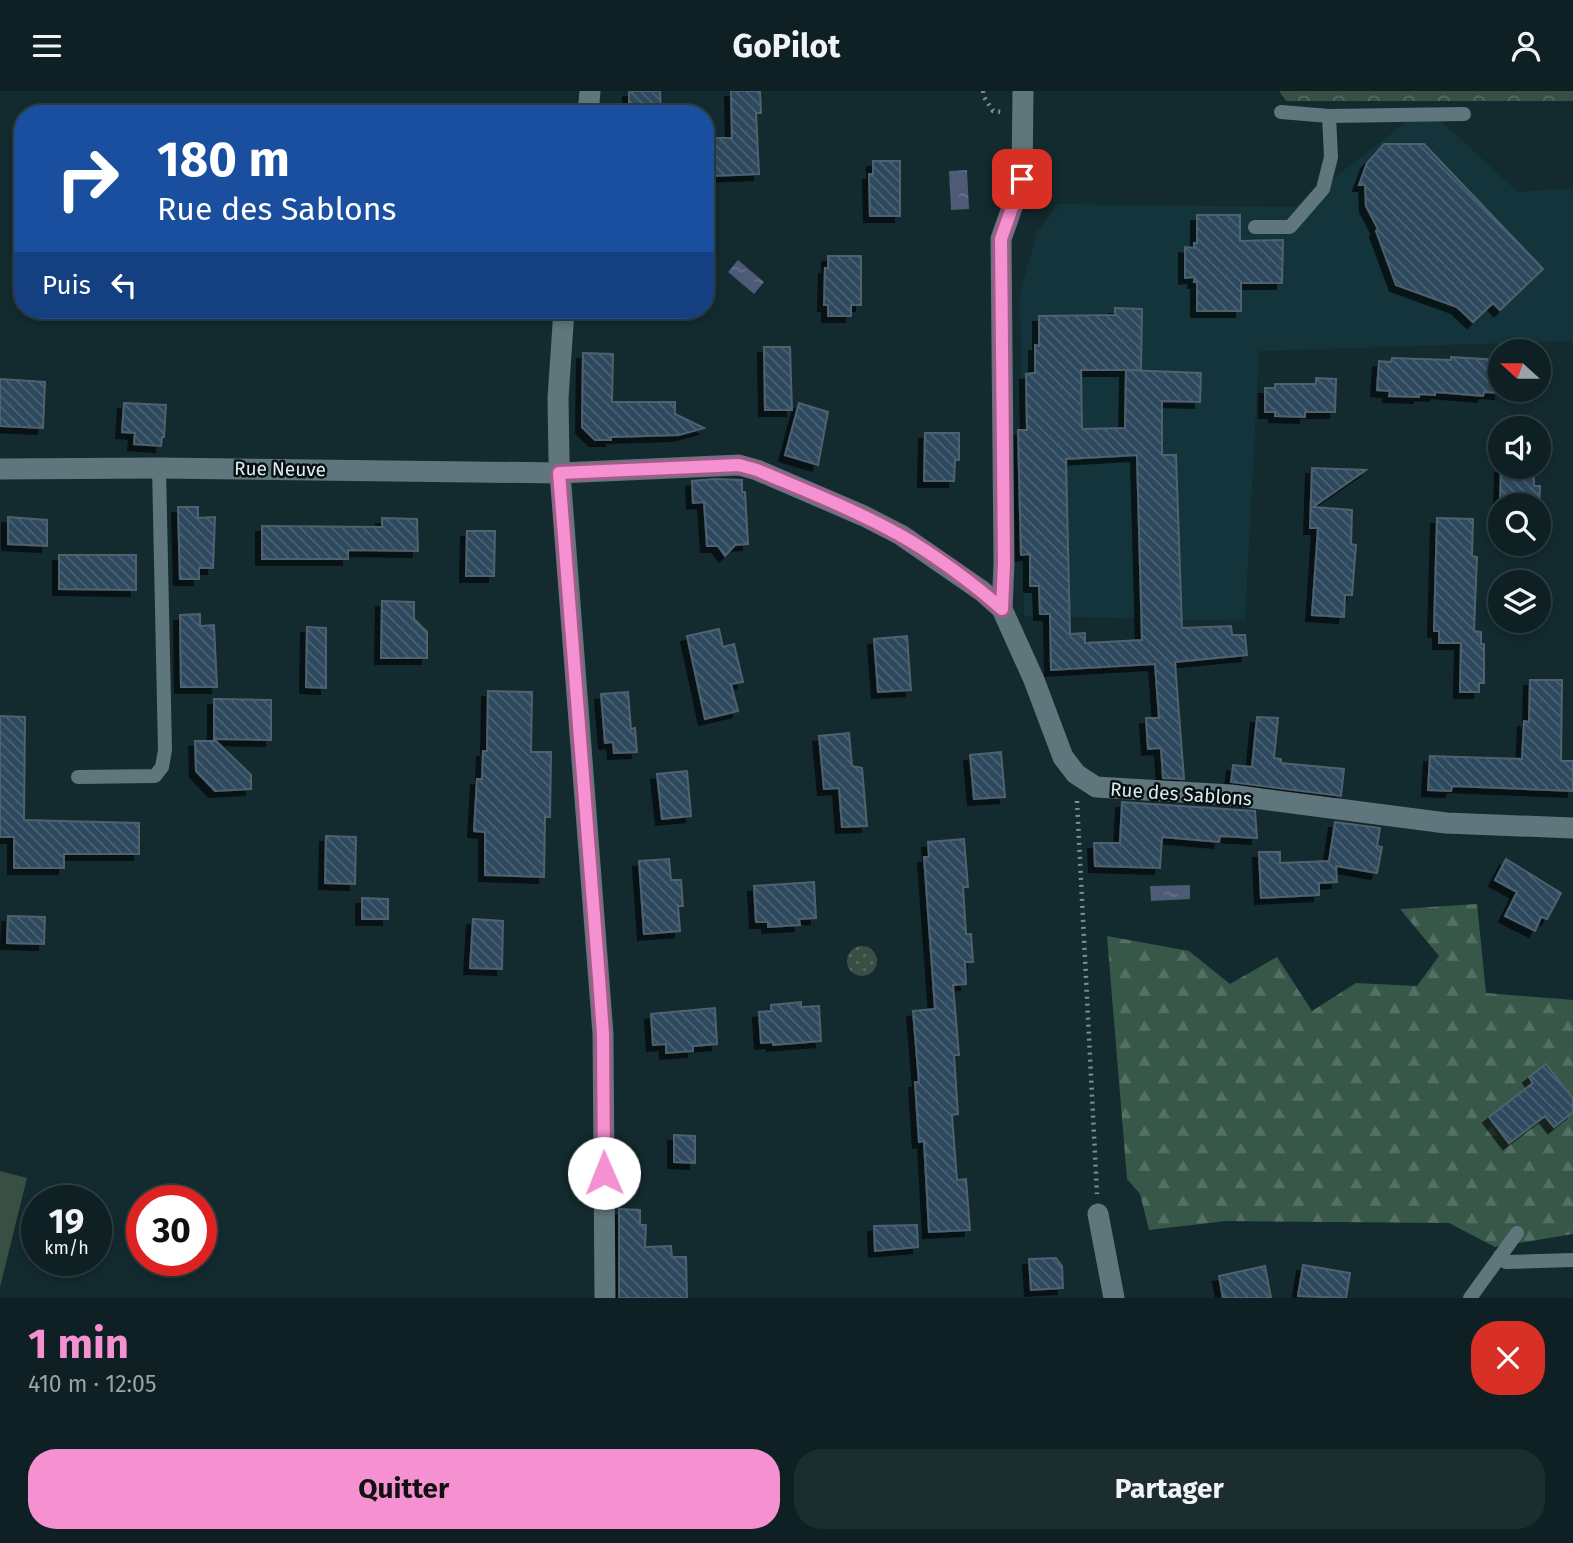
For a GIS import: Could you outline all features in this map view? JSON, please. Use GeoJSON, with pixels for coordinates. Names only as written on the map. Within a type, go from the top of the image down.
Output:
{"type":"FeatureCollection","features":[{"type":"Feature","properties":{"kind":"street"},"geometry":{"type":"LineString","coordinates":[[1002,609],[1004,564],[1001,239],[1022,179],[1023,91]]}},
{"type":"Feature","properties":{"kind":"street"},"geometry":{"type":"LineString","coordinates":[[563,319],[558,398],[559,473],[603,1034],[605,1298]]}},
{"type":"Feature","properties":{"kind":"street","name":"Rue des Sablons"},"geometry":{"type":"LineString","coordinates":[[559,473],[739,465],[757,470],[864,516],[901,535],[982,591],[1002,609],[1034,680],[1063,757],[1076,774],[1096,787],[1231,795],[1446,824],[1573,828]]}},
{"type":"Feature","properties":{"kind":"street","name":"Rue Neuve"},"geometry":{"type":"LineString","coordinates":[[0,469],[159,468],[559,473]]}},
{"type":"Feature","properties":{"kind":"street"},"geometry":{"type":"LineString","coordinates":[[1098,1214],[1114,1298]]}},
{"type":"Feature","properties":{"kind":"lane"},"geometry":{"type":"LineString","coordinates":[[1281,112],[1329,117],[1464,114]]}},
{"type":"Feature","properties":{"kind":"lane"},"geometry":{"type":"LineString","coordinates":[[1255,227],[1290,227],[1323,189],[1331,157],[1329,117]]}},
{"type":"Feature","properties":{"kind":"lane"},"geometry":{"type":"LineString","coordinates":[[78,777],[155,776],[162,767],[165,750],[159,468]]}},
{"type":"Feature","properties":{"kind":"lane"},"geometry":{"type":"LineString","coordinates":[[1470,1298],[1517,1233]]}},
{"type":"Feature","properties":{"kind":"lane"},"geometry":{"type":"LineString","coordinates":[[1500,1256],[1506,1262],[1573,1259]]}},
{"type":"Feature","properties":{"kind":"path"},"geometry":{"type":"LineString","coordinates":[[984,91],[984,97],[993,111],[1007,112]]}},
{"type":"Feature","properties":{"kind":"path"},"geometry":{"type":"LineString","coordinates":[[1077,799],[1098,1214]]}},
{"type":"Feature","properties":{"kind":"shaded area"},"geometry":{"type":"Polygon","coordinates":[[[1426,107],[1518,192],[1573,188],[1573,341],[1488,339],[1488,344],[1259,351],[1245,621],[1024,616],[1020,293],[1037,232],[1057,204],[1296,207],[1426,107]]]}},
{"type":"Feature","properties":{"kind":"green space"},"geometry":{"type":"Polygon","coordinates":[[[1279,91],[1573,91],[1573,101],[1286,101],[1279,91]]]}},
{"type":"Feature","properties":{"kind":"green space"},"geometry":{"type":"Polygon","coordinates":[[[1477,904],[1486,993],[1573,1000],[1573,1234],[1495,1247],[1449,1223],[1226,1221],[1149,1230],[1140,1194],[1127,1179],[1107,936],[1189,951],[1230,984],[1277,957],[1312,1011],[1356,983],[1417,986],[1439,956],[1400,909],[1477,904]]]}},
{"type":"Feature","properties":{"kind":"green space"},"geometry":{"type":"Polygon","coordinates":[[[862,946],[873,950],[877,961],[873,972],[862,976],[851,972],[847,961],[851,950],[862,946]]]}},
{"type":"Feature","properties":{"kind":"green space"},"geometry":{"type":"Polygon","coordinates":[[[0,1171],[27,1178],[25,1185],[21,1185],[21,1202],[0,1287],[0,1171]]]}},
{"type":"Feature","properties":{"kind":"water"},"geometry":{"type":"Polygon","coordinates":[[[967,170],[969,209],[951,210],[949,171],[967,170]]]}},
{"type":"Feature","properties":{"kind":"water"},"geometry":{"type":"Polygon","coordinates":[[[738,260],[764,282],[754,294],[728,272],[738,260]]]}},
{"type":"Feature","properties":{"kind":"water"},"geometry":{"type":"Polygon","coordinates":[[[1190,885],[1190,899],[1151,901],[1150,886],[1190,885]]]}},
{"type":"Feature","properties":{"kind":"building"},"geometry":{"type":"Polygon","coordinates":[[[629,91],[660,91],[661,105],[629,105],[629,91]]]}},
{"type":"Feature","properties":{"kind":"building"},"geometry":{"type":"Polygon","coordinates":[[[731,91],[760,91],[761,113],[756,113],[759,174],[714,176],[714,138],[732,138],[731,91]]]}},
{"type":"Feature","properties":{"kind":"building"},"geometry":{"type":"Polygon","coordinates":[[[1384,144],[1424,144],[1543,269],[1500,310],[1493,303],[1473,322],[1457,307],[1396,285],[1376,231],[1378,229],[1366,206],[1365,185],[1359,185],[1367,163],[1384,144]]]}},
{"type":"Feature","properties":{"kind":"building"},"geometry":{"type":"Polygon","coordinates":[[[873,161],[900,161],[900,216],[870,216],[869,174],[873,174],[873,161]]]}},
{"type":"Feature","properties":{"kind":"building"},"geometry":{"type":"Polygon","coordinates":[[[1197,215],[1240,215],[1240,241],[1283,240],[1282,283],[1241,283],[1241,311],[1197,311],[1197,282],[1194,282],[1195,277],[1185,278],[1185,247],[1194,248],[1194,243],[1197,243],[1197,215]]]}},
{"type":"Feature","properties":{"kind":"building"},"geometry":{"type":"Polygon","coordinates":[[[828,256],[861,256],[861,305],[851,305],[851,316],[828,316],[828,305],[824,305],[828,256]]]}},
{"type":"Feature","properties":{"kind":"building"},"geometry":{"type":"Polygon","coordinates":[[[1115,308],[1142,309],[1141,370],[1126,370],[1201,373],[1200,402],[1162,401],[1162,455],[1176,455],[1182,628],[1231,626],[1232,635],[1245,635],[1247,655],[1175,662],[1184,779],[1163,778],[1161,748],[1148,749],[1146,718],[1159,718],[1155,664],[1051,670],[1050,614],[1040,614],[1039,586],[1030,586],[1030,554],[1021,555],[1018,430],[1027,430],[1026,374],[1035,373],[1035,345],[1039,346],[1039,316],[1115,315],[1115,308]],[[1081,370],[1082,429],[1125,428],[1126,370],[1081,370]],[[1137,455],[1066,459],[1070,634],[1085,633],[1085,643],[1142,640],[1137,455]]]}},
{"type":"Feature","properties":{"kind":"building"},"geometry":{"type":"Polygon","coordinates":[[[764,347],[790,347],[792,410],[765,410],[764,347]]]}},
{"type":"Feature","properties":{"kind":"building"},"geometry":{"type":"Polygon","coordinates":[[[583,353],[613,354],[612,402],[675,402],[675,414],[704,428],[679,435],[595,440],[582,427],[583,353]]]}},
{"type":"Feature","properties":{"kind":"building"},"geometry":{"type":"Polygon","coordinates":[[[1451,357],[1488,359],[1488,392],[1484,392],[1483,396],[1435,392],[1435,395],[1419,394],[1419,397],[1389,396],[1390,391],[1377,390],[1379,361],[1391,362],[1392,358],[1451,360],[1451,357]]]}},
{"type":"Feature","properties":{"kind":"building"},"geometry":{"type":"Polygon","coordinates":[[[1316,378],[1336,379],[1335,412],[1305,412],[1305,417],[1275,416],[1275,412],[1265,412],[1265,388],[1275,388],[1275,384],[1316,384],[1316,378]]]}},
{"type":"Feature","properties":{"kind":"building"},"geometry":{"type":"Polygon","coordinates":[[[0,379],[45,382],[43,428],[0,426],[0,379]]]}},
{"type":"Feature","properties":{"kind":"building"},"geometry":{"type":"Polygon","coordinates":[[[124,403],[166,405],[161,446],[134,444],[135,433],[122,432],[124,403]]]}},
{"type":"Feature","properties":{"kind":"building"},"geometry":{"type":"Polygon","coordinates":[[[799,403],[828,412],[818,465],[785,455],[799,403]]]}},
{"type":"Feature","properties":{"kind":"building"},"geometry":{"type":"Polygon","coordinates":[[[925,433],[959,433],[959,460],[955,460],[954,481],[924,481],[925,433]]]}},
{"type":"Feature","properties":{"kind":"building"},"geometry":{"type":"Polygon","coordinates":[[[1312,468],[1366,470],[1313,507],[1352,510],[1351,544],[1356,545],[1352,595],[1345,595],[1344,617],[1312,615],[1318,528],[1310,528],[1312,468]]]}},
{"type":"Feature","properties":{"kind":"building"},"geometry":{"type":"Polygon","coordinates":[[[1501,479],[1534,479],[1534,486],[1540,486],[1540,493],[1500,493],[1501,479]]]}},
{"type":"Feature","properties":{"kind":"building"},"geometry":{"type":"Polygon","coordinates":[[[742,480],[742,492],[745,492],[748,544],[735,545],[725,556],[718,546],[707,546],[704,502],[693,503],[692,481],[742,480]]]}},
{"type":"Feature","properties":{"kind":"building"},"geometry":{"type":"Polygon","coordinates":[[[178,507],[198,507],[198,518],[215,517],[213,568],[199,568],[199,579],[180,579],[178,507]]]}},
{"type":"Feature","properties":{"kind":"building"},"geometry":{"type":"Polygon","coordinates":[[[8,517],[47,520],[47,546],[8,544],[8,517]]]}},
{"type":"Feature","properties":{"kind":"building"},"geometry":{"type":"Polygon","coordinates":[[[382,518],[417,519],[418,551],[348,550],[348,559],[262,559],[262,526],[382,527],[382,518]]]}},
{"type":"Feature","properties":{"kind":"building"},"geometry":{"type":"Polygon","coordinates":[[[1437,518],[1473,519],[1472,556],[1477,557],[1474,631],[1481,632],[1481,644],[1484,644],[1484,683],[1479,683],[1479,692],[1460,692],[1461,643],[1439,643],[1439,631],[1434,631],[1437,518]]]}},
{"type":"Feature","properties":{"kind":"building"},"geometry":{"type":"Polygon","coordinates":[[[467,531],[495,531],[494,576],[466,576],[467,531]]]}},
{"type":"Feature","properties":{"kind":"building"},"geometry":{"type":"Polygon","coordinates":[[[59,555],[136,555],[136,590],[59,589],[59,555]]]}},
{"type":"Feature","properties":{"kind":"building"},"geometry":{"type":"Polygon","coordinates":[[[382,601],[414,602],[414,619],[427,632],[427,658],[381,658],[382,601]]]}},
{"type":"Feature","properties":{"kind":"building"},"geometry":{"type":"Polygon","coordinates":[[[200,614],[200,626],[214,625],[217,687],[181,687],[180,615],[200,614]]]}},
{"type":"Feature","properties":{"kind":"building"},"geometry":{"type":"Polygon","coordinates":[[[307,627],[326,628],[326,688],[306,687],[307,627]]]}},
{"type":"Feature","properties":{"kind":"building"},"geometry":{"type":"Polygon","coordinates":[[[719,629],[723,647],[734,644],[743,682],[731,684],[738,711],[705,719],[687,636],[719,629]]]}},
{"type":"Feature","properties":{"kind":"building"},"geometry":{"type":"Polygon","coordinates":[[[907,636],[911,690],[878,692],[874,639],[907,636]]]}},
{"type":"Feature","properties":{"kind":"building"},"geometry":{"type":"Polygon","coordinates":[[[1530,680],[1562,680],[1561,761],[1573,761],[1573,791],[1452,786],[1451,791],[1428,790],[1430,756],[1522,759],[1524,721],[1529,722],[1530,680]]]}},
{"type":"Feature","properties":{"kind":"building"},"geometry":{"type":"Polygon","coordinates":[[[488,691],[532,692],[531,752],[551,752],[550,817],[545,817],[544,877],[485,875],[485,832],[474,831],[477,779],[482,779],[483,751],[487,751],[488,691]]]}},
{"type":"Feature","properties":{"kind":"building"},"geometry":{"type":"Polygon","coordinates":[[[628,692],[631,729],[635,728],[637,752],[614,753],[613,742],[605,743],[601,694],[628,692]]]}},
{"type":"Feature","properties":{"kind":"building"},"geometry":{"type":"Polygon","coordinates":[[[214,699],[271,700],[271,740],[214,739],[214,699]]]}},
{"type":"Feature","properties":{"kind":"building"},"geometry":{"type":"Polygon","coordinates":[[[0,716],[25,717],[24,820],[139,823],[139,854],[64,854],[64,868],[14,868],[14,837],[0,837],[0,716]]]}},
{"type":"Feature","properties":{"kind":"building"},"geometry":{"type":"Polygon","coordinates":[[[1257,717],[1278,718],[1274,758],[1281,759],[1281,763],[1344,769],[1341,796],[1231,782],[1233,765],[1252,767],[1257,717]]]}},
{"type":"Feature","properties":{"kind":"building"},"geometry":{"type":"Polygon","coordinates":[[[849,733],[852,766],[862,768],[867,826],[842,827],[839,788],[824,789],[819,736],[849,733]]]}},
{"type":"Feature","properties":{"kind":"building"},"geometry":{"type":"Polygon","coordinates":[[[195,741],[216,741],[251,775],[251,789],[215,791],[196,771],[195,741]]]}},
{"type":"Feature","properties":{"kind":"building"},"geometry":{"type":"Polygon","coordinates":[[[1001,752],[1005,797],[974,799],[970,755],[1001,752]]]}},
{"type":"Feature","properties":{"kind":"building"},"geometry":{"type":"Polygon","coordinates":[[[687,771],[691,816],[662,819],[657,774],[687,771]]]}},
{"type":"Feature","properties":{"kind":"building"},"geometry":{"type":"Polygon","coordinates":[[[1122,802],[1255,811],[1257,838],[1220,836],[1219,842],[1162,837],[1160,868],[1095,866],[1094,843],[1120,843],[1122,802]]]}},
{"type":"Feature","properties":{"kind":"building"},"geometry":{"type":"Polygon","coordinates":[[[1335,822],[1380,828],[1377,846],[1382,847],[1377,873],[1336,866],[1337,882],[1319,883],[1319,895],[1261,898],[1259,852],[1280,852],[1280,863],[1329,861],[1335,822]]]}},
{"type":"Feature","properties":{"kind":"building"},"geometry":{"type":"Polygon","coordinates":[[[326,836],[356,837],[355,884],[325,883],[326,836]]]}},
{"type":"Feature","properties":{"kind":"building"},"geometry":{"type":"Polygon","coordinates":[[[964,839],[968,887],[963,887],[966,934],[971,934],[973,962],[965,962],[966,984],[953,985],[959,1055],[954,1055],[958,1114],[952,1115],[957,1180],[966,1179],[970,1230],[929,1232],[924,1141],[919,1142],[915,1082],[919,1082],[913,1011],[935,1009],[924,857],[929,857],[928,842],[964,839]]]}},
{"type":"Feature","properties":{"kind":"building"},"geometry":{"type":"Polygon","coordinates":[[[669,859],[671,880],[681,880],[683,906],[678,906],[680,931],[644,934],[639,861],[669,859]]]}},
{"type":"Feature","properties":{"kind":"building"},"geometry":{"type":"Polygon","coordinates":[[[1506,859],[1561,893],[1547,919],[1541,917],[1535,931],[1505,916],[1517,892],[1495,880],[1506,859]]]}},
{"type":"Feature","properties":{"kind":"building"},"geometry":{"type":"Polygon","coordinates":[[[814,882],[816,918],[799,919],[800,925],[768,927],[768,922],[756,922],[754,886],[814,882]]]}},
{"type":"Feature","properties":{"kind":"building"},"geometry":{"type":"Polygon","coordinates":[[[362,898],[388,899],[388,919],[362,919],[362,898]]]}},
{"type":"Feature","properties":{"kind":"building"},"geometry":{"type":"Polygon","coordinates":[[[8,916],[45,917],[44,944],[7,943],[8,916]]]}},
{"type":"Feature","properties":{"kind":"building"},"geometry":{"type":"Polygon","coordinates":[[[473,919],[503,921],[502,969],[470,968],[473,919]]]}},
{"type":"Feature","properties":{"kind":"building"},"geometry":{"type":"Polygon","coordinates":[[[801,1002],[801,1007],[819,1006],[821,1041],[773,1045],[773,1042],[761,1043],[759,1012],[771,1011],[771,1005],[801,1002]]]}},
{"type":"Feature","properties":{"kind":"building"},"geometry":{"type":"Polygon","coordinates":[[[715,1008],[717,1044],[693,1046],[693,1051],[666,1053],[666,1044],[653,1045],[651,1014],[715,1008]]]}},
{"type":"Feature","properties":{"kind":"building"},"geometry":{"type":"Polygon","coordinates":[[[1546,1064],[1573,1099],[1573,1112],[1554,1127],[1545,1116],[1509,1143],[1489,1117],[1533,1083],[1529,1077],[1546,1064]]]}},
{"type":"Feature","properties":{"kind":"building"},"geometry":{"type":"Polygon","coordinates":[[[674,1135],[695,1136],[695,1163],[674,1162],[674,1135]]]}},
{"type":"Feature","properties":{"kind":"building"},"geometry":{"type":"Polygon","coordinates":[[[619,1209],[640,1210],[640,1225],[646,1225],[645,1247],[671,1246],[672,1257],[686,1257],[687,1298],[619,1298],[619,1209]]]}},
{"type":"Feature","properties":{"kind":"building"},"geometry":{"type":"Polygon","coordinates":[[[917,1225],[918,1247],[875,1251],[874,1226],[917,1225]]]}},
{"type":"Feature","properties":{"kind":"building"},"geometry":{"type":"Polygon","coordinates":[[[1056,1258],[1062,1266],[1063,1288],[1031,1290],[1029,1259],[1056,1258]]]}},
{"type":"Feature","properties":{"kind":"building"},"geometry":{"type":"Polygon","coordinates":[[[1303,1265],[1350,1273],[1346,1298],[1298,1296],[1303,1265]]]}},
{"type":"Feature","properties":{"kind":"building"},"geometry":{"type":"Polygon","coordinates":[[[1265,1266],[1271,1298],[1223,1298],[1219,1276],[1265,1266]]]}},
{"type":"Feature","properties":{"kind":"route"},"geometry":{"type":"LineString","coordinates":[[604,1173],[603,1034],[559,473],[739,465],[757,470],[901,535],[982,591],[1002,609],[1004,564],[1001,239],[1022,179]]}}]}
